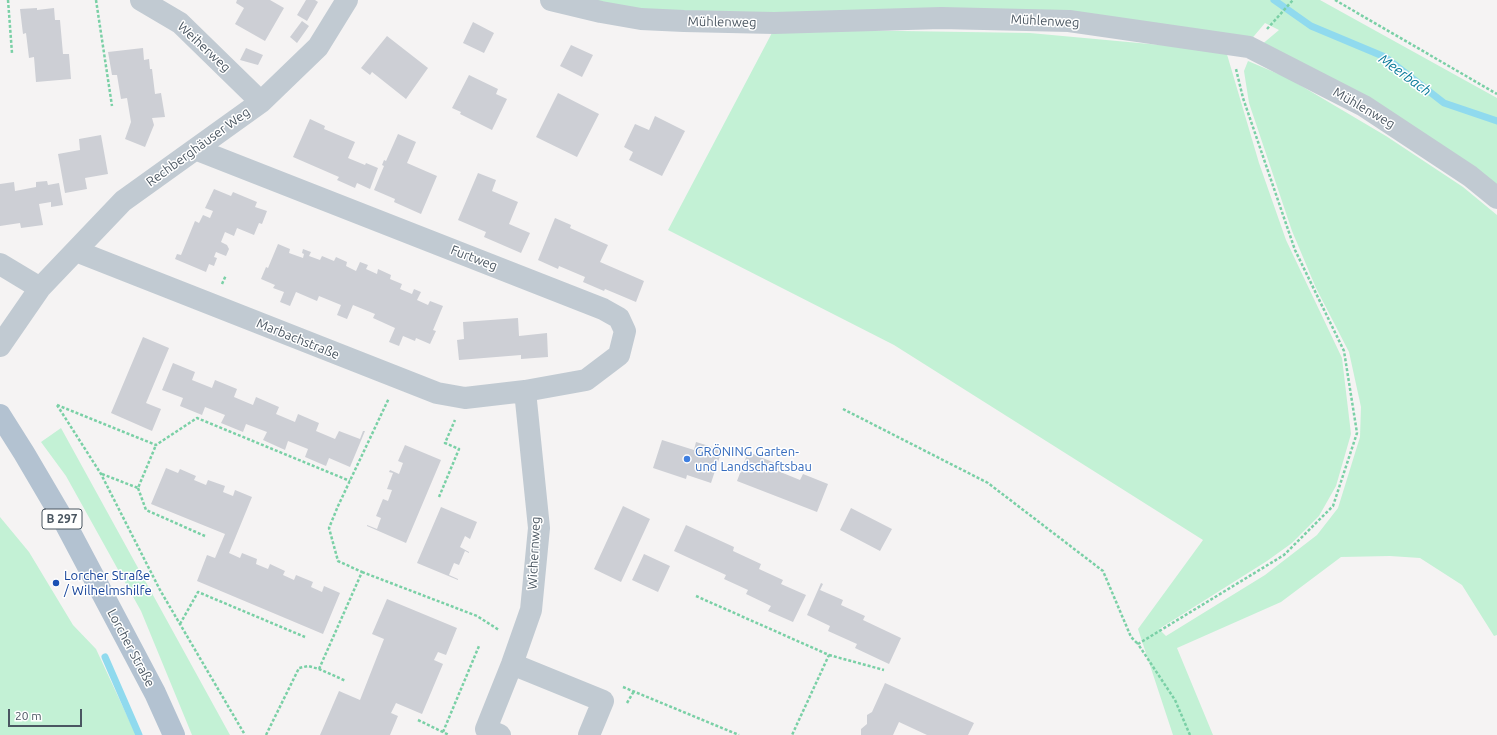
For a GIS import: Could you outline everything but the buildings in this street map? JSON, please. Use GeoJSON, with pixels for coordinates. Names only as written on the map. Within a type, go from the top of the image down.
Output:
{"type":"FeatureCollection","features":[{"type":"Feature","properties":{"kind":"main road","name":"Lorcher Straße"},"geometry":{"type":"LineString","coordinates":[[0,415],[64,521],[155,693],[174,735]]}},
{"type":"Feature","properties":{"kind":"street","name":"Weiherweg"},"geometry":{"type":"LineString","coordinates":[[141,0],[180,23],[261,102]]}},
{"type":"Feature","properties":{"kind":"street","name":"Rechberghäuser Weg"},"geometry":{"type":"LineString","coordinates":[[0,346],[40,288],[123,201],[261,102],[318,47],[347,0]]}},
{"type":"Feature","properties":{"kind":"street","name":"Mühlenweg"},"geometry":{"type":"LineString","coordinates":[[551,0],[600,12],[641,18],[684,21],[774,23],[942,18],[1069,21],[1249,47],[1364,106],[1470,176],[1497,198]]}},
{"type":"Feature","properties":{"kind":"street","name":"Furtweg"},"geometry":{"type":"LineString","coordinates":[[195,149],[596,306],[619,318],[625,331],[619,355],[592,376],[586,380],[525,391]]}},
{"type":"Feature","properties":{"kind":"street","name":"Marbachstraße"},"geometry":{"type":"LineString","coordinates":[[76,251],[437,393],[465,398],[525,391]]}},
{"type":"Feature","properties":{"kind":"street"},"geometry":{"type":"LineString","coordinates":[[0,264],[40,288]]}},
{"type":"Feature","properties":{"kind":"street","name":"Wichernweg"},"geometry":{"type":"LineString","coordinates":[[500,735],[486,729],[520,644],[531,610],[539,528],[525,391]]}},
{"type":"Feature","properties":{"kind":"street"},"geometry":{"type":"LineString","coordinates":[[512,664],[603,701],[589,735]]}},
{"type":"Feature","properties":{"kind":"path"},"geometry":{"type":"LineString","coordinates":[[8,0],[12,53]]}},
{"type":"Feature","properties":{"kind":"path"},"geometry":{"type":"LineString","coordinates":[[96,0],[112,106]]}},
{"type":"Feature","properties":{"kind":"path"},"geometry":{"type":"LineString","coordinates":[[1276,19],[1293,0]]}},
{"type":"Feature","properties":{"kind":"path"},"geometry":{"type":"LineString","coordinates":[[1335,0],[1497,94]]}},
{"type":"Feature","properties":{"kind":"path"},"geometry":{"type":"LineString","coordinates":[[1138,644],[1284,555],[1333,506],[1356,433],[1344,350],[1295,250],[1243,98],[1236,67],[1249,47]]}},
{"type":"Feature","properties":{"kind":"path"},"geometry":{"type":"LineString","coordinates":[[398,378],[330,528],[338,561],[362,572],[476,616],[520,644]]}},
{"type":"Feature","properties":{"kind":"path"},"geometry":{"type":"LineString","coordinates":[[439,496],[459,449],[445,443],[465,398]]}},
{"type":"Feature","properties":{"kind":"path"},"geometry":{"type":"LineString","coordinates":[[156,445],[57,405],[101,474],[179,625],[245,735]]}},
{"type":"Feature","properties":{"kind":"path"},"geometry":{"type":"LineString","coordinates":[[843,409],[988,483],[1103,571],[1131,637],[1138,644],[1175,700],[1190,735]]}},
{"type":"Feature","properties":{"kind":"path"},"geometry":{"type":"LineString","coordinates":[[205,536],[146,510],[138,488],[156,445],[197,418],[350,481]]}},
{"type":"Feature","properties":{"kind":"path"},"geometry":{"type":"LineString","coordinates":[[101,474],[138,488]]}},
{"type":"Feature","properties":{"kind":"path"},"geometry":{"type":"LineString","coordinates":[[319,669],[362,572]]}},
{"type":"Feature","properties":{"kind":"path"},"geometry":{"type":"LineString","coordinates":[[179,625],[198,592],[305,637]]}},
{"type":"Feature","properties":{"kind":"path"},"geometry":{"type":"LineString","coordinates":[[696,596],[829,655],[884,670]]}},
{"type":"Feature","properties":{"kind":"path"},"geometry":{"type":"LineString","coordinates":[[443,732],[479,646]]}},
{"type":"Feature","properties":{"kind":"path"},"geometry":{"type":"LineString","coordinates":[[792,735],[829,655]]}},
{"type":"Feature","properties":{"kind":"path"},"geometry":{"type":"LineString","coordinates":[[266,735],[299,668],[308,666],[319,669],[346,681]]}},
{"type":"Feature","properties":{"kind":"path"},"geometry":{"type":"LineString","coordinates":[[619,685],[739,735]]}},
{"type":"Feature","properties":{"kind":"path"},"geometry":{"type":"LineString","coordinates":[[418,720],[449,735]]}},
{"type":"Feature","properties":{"kind":"green space"},"geometry":{"type":"Polygon","coordinates":[[[575,0],[1320,0],[1497,98],[1497,190],[1260,46],[1279,30],[1265,23],[1249,42],[1066,15],[684,16],[575,0]]]}},
{"type":"Feature","properties":{"kind":"green space"},"geometry":{"type":"Polygon","coordinates":[[[774,29],[1030,33],[1226,51],[1259,163],[1286,240],[1342,358],[1351,434],[1336,486],[1319,516],[1292,543],[1267,561],[1159,629],[1166,636],[1265,575],[1317,535],[1338,508],[1360,437],[1361,407],[1349,352],[1316,288],[1292,231],[1249,103],[1244,71],[1248,61],[1288,78],[1386,136],[1463,187],[1497,215],[1497,635],[1494,636],[1462,585],[1420,558],[1390,556],[1341,557],[1281,602],[1177,648],[1213,735],[1173,735],[1138,629],[1203,540],[894,345],[668,230],[774,29]]]}},
{"type":"Feature","properties":{"kind":"green space"},"geometry":{"type":"Polygon","coordinates":[[[61,428],[230,735],[192,735],[141,611],[66,476],[41,442],[61,428]]]}},
{"type":"Feature","properties":{"kind":"green space"},"geometry":{"type":"Polygon","coordinates":[[[0,517],[29,552],[73,625],[96,649],[136,735],[0,735],[0,517]]]}},
{"type":"Feature","properties":{"kind":"waterway","name":"Meerbach"},"geometry":{"type":"LineString","coordinates":[[1274,0],[1311,26],[1385,57],[1444,103],[1497,121]]}},
{"type":"Feature","properties":{"kind":"waterway"},"geometry":{"type":"LineString","coordinates":[[105,657],[139,735]]}},
{"type":"Feature","properties":{"kind":"place","name":"GRÖNING Garten- und Landschaftsbau"},"geometry":{"type":"Point","coordinates":[687,459]}},
{"type":"Feature","properties":{"kind":"place","name":"Lorcher Straße / Wilhelmshilfe"},"geometry":{"type":"Point","coordinates":[56,583]}}]}
